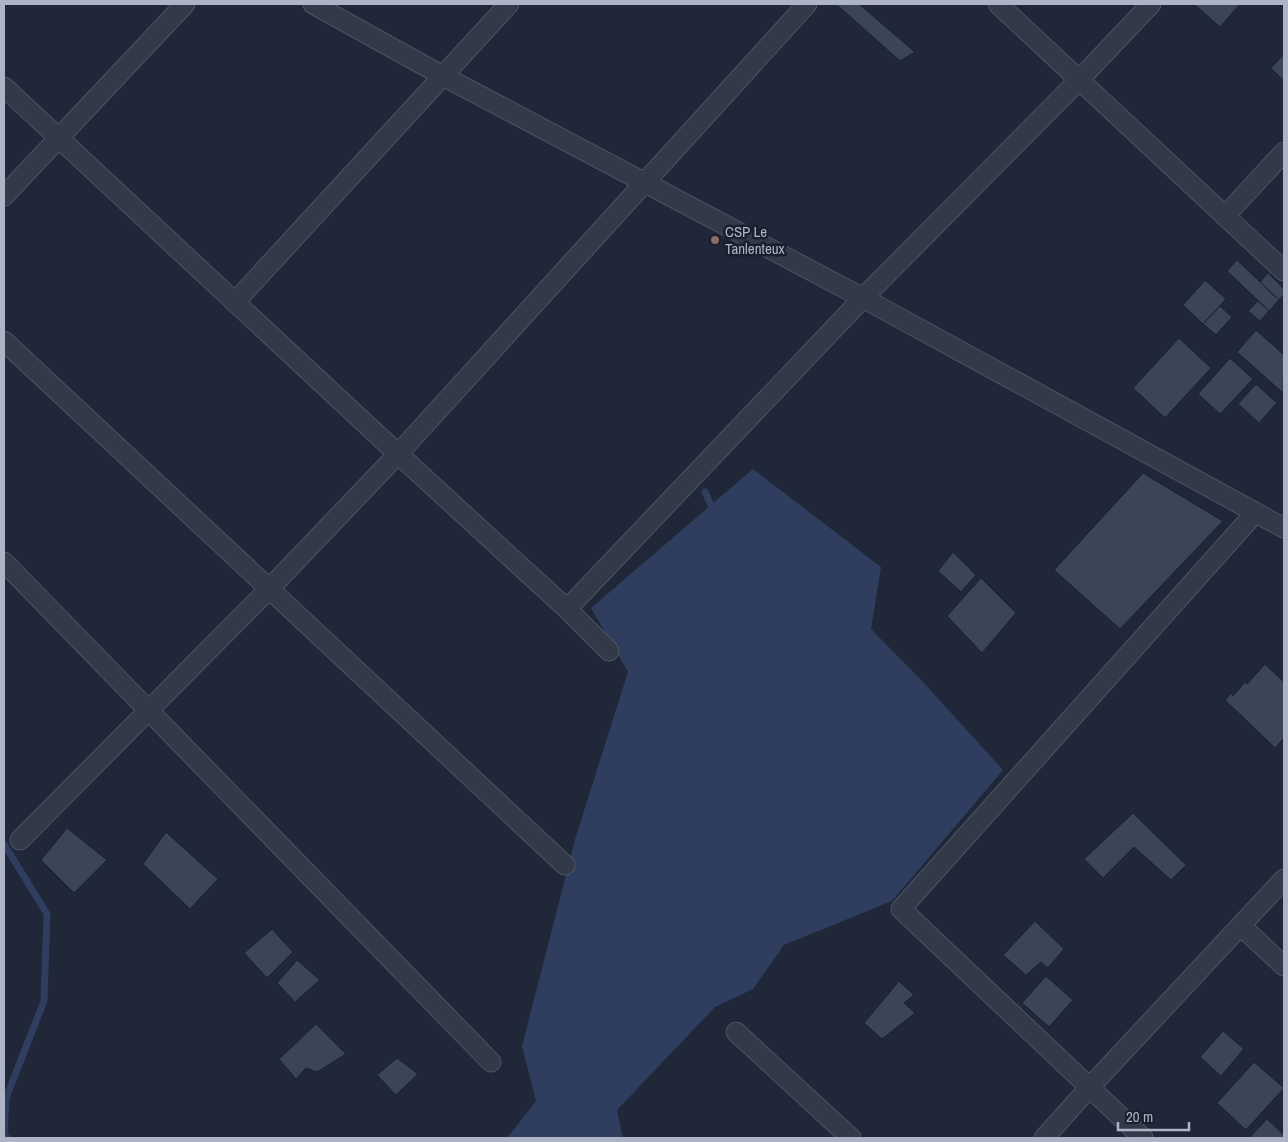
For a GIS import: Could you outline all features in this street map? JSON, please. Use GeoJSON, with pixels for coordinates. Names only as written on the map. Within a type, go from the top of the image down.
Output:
{"type":"FeatureCollection","features":[{"type":"Feature","properties":{"kind":"street"},"geometry":{"type":"LineString","coordinates":[[4,196],[185,4]]}},
{"type":"Feature","properties":{"kind":"street"},"geometry":{"type":"LineString","coordinates":[[313,4],[443,76],[863,298],[1284,528]]}},
{"type":"Feature","properties":{"kind":"street"},"geometry":{"type":"LineString","coordinates":[[235,302],[509,4]]}},
{"type":"Feature","properties":{"kind":"street"},"geometry":{"type":"LineString","coordinates":[[20,840],[269,589],[398,454],[807,4]]}},
{"type":"Feature","properties":{"kind":"street"},"geometry":{"type":"LineString","coordinates":[[998,4],[1284,271]]}},
{"type":"Feature","properties":{"kind":"street"},"geometry":{"type":"LineString","coordinates":[[567,610],[863,298],[1079,80],[1150,4]]}},
{"type":"Feature","properties":{"kind":"street"},"geometry":{"type":"LineString","coordinates":[[4,87],[567,610],[608,651]]}},
{"type":"Feature","properties":{"kind":"street"},"geometry":{"type":"LineString","coordinates":[[1225,216],[1284,152]]}},
{"type":"Feature","properties":{"kind":"street"},"geometry":{"type":"LineString","coordinates":[[4,341],[565,865]]}},
{"type":"Feature","properties":{"kind":"street"},"geometry":{"type":"LineString","coordinates":[[1143,1138],[901,909],[1255,512]]}},
{"type":"Feature","properties":{"kind":"street"},"geometry":{"type":"LineString","coordinates":[[4,562],[491,1062]]}},
{"type":"Feature","properties":{"kind":"street"},"geometry":{"type":"LineString","coordinates":[[1044,1138],[1284,879]]}},
{"type":"Feature","properties":{"kind":"street"},"geometry":{"type":"LineString","coordinates":[[1240,926],[1284,966]]}},
{"type":"Feature","properties":{"kind":"street"},"geometry":{"type":"LineString","coordinates":[[736,1032],[851,1138]]}},
{"type":"Feature","properties":{"kind":"water"},"geometry":{"type":"Polygon","coordinates":[[[753,469],[881,567],[871,629],[924,683],[1003,770],[892,901],[784,945],[753,989],[715,1007],[617,1110],[623,1138],[507,1138],[536,1101],[522,1046],[576,836],[628,672],[591,608],[753,469]]]}},
{"type":"Feature","properties":{"kind":"building"},"geometry":{"type":"Polygon","coordinates":[[[836,4],[859,4],[915,52],[900,61],[836,4]]]}},
{"type":"Feature","properties":{"kind":"building"},"geometry":{"type":"Polygon","coordinates":[[[1194,4],[1240,4],[1220,27],[1194,4]]]}},
{"type":"Feature","properties":{"kind":"building"},"geometry":{"type":"Polygon","coordinates":[[[1284,54],[1284,81],[1271,68],[1284,54]]]}},
{"type":"Feature","properties":{"kind":"building"},"geometry":{"type":"Polygon","coordinates":[[[1237,260],[1279,300],[1269,311],[1227,271],[1237,260]]]}},
{"type":"Feature","properties":{"kind":"building"},"geometry":{"type":"Polygon","coordinates":[[[1268,273],[1284,289],[1284,294],[1279,300],[1260,282],[1268,273]]]}},
{"type":"Feature","properties":{"kind":"building"},"geometry":{"type":"Polygon","coordinates":[[[1205,280],[1226,299],[1203,324],[1183,305],[1205,280]]]}},
{"type":"Feature","properties":{"kind":"building"},"geometry":{"type":"Polygon","coordinates":[[[1258,301],[1269,311],[1260,321],[1248,311],[1258,301]]]}},
{"type":"Feature","properties":{"kind":"building"},"geometry":{"type":"Polygon","coordinates":[[[1220,306],[1232,317],[1216,335],[1203,324],[1220,306]]]}},
{"type":"Feature","properties":{"kind":"building"},"geometry":{"type":"Polygon","coordinates":[[[1256,330],[1284,355],[1283,393],[1237,352],[1256,330]]]}},
{"type":"Feature","properties":{"kind":"building"},"geometry":{"type":"Polygon","coordinates":[[[1179,338],[1211,368],[1165,418],[1133,388],[1179,338]]]}},
{"type":"Feature","properties":{"kind":"building"},"geometry":{"type":"Polygon","coordinates":[[[1230,358],[1253,379],[1220,414],[1198,394],[1230,358]]]}},
{"type":"Feature","properties":{"kind":"building"},"geometry":{"type":"Polygon","coordinates":[[[1256,384],[1277,403],[1259,423],[1238,404],[1256,384]]]}},
{"type":"Feature","properties":{"kind":"building"},"geometry":{"type":"Polygon","coordinates":[[[1143,473],[1223,521],[1120,629],[1054,570],[1143,473]]]}},
{"type":"Feature","properties":{"kind":"building"},"geometry":{"type":"Polygon","coordinates":[[[953,552],[976,575],[961,592],[938,571],[953,552]]]}},
{"type":"Feature","properties":{"kind":"building"},"geometry":{"type":"Polygon","coordinates":[[[981,578],[1016,613],[982,653],[947,616],[981,578]]]}},
{"type":"Feature","properties":{"kind":"building"},"geometry":{"type":"Polygon","coordinates":[[[1265,664],[1284,682],[1284,738],[1275,748],[1225,700],[1231,693],[1233,696],[1245,682],[1247,684],[1265,664]]]}},
{"type":"Feature","properties":{"kind":"building"},"geometry":{"type":"Polygon","coordinates":[[[1133,813],[1186,865],[1171,880],[1134,847],[1103,878],[1084,859],[1133,813]]]}},
{"type":"Feature","properties":{"kind":"building"},"geometry":{"type":"Polygon","coordinates":[[[67,828],[107,860],[74,893],[41,860],[67,828]]]}},
{"type":"Feature","properties":{"kind":"building"},"geometry":{"type":"Polygon","coordinates":[[[166,832],[218,879],[190,909],[143,864],[166,832]]]}},
{"type":"Feature","properties":{"kind":"building"},"geometry":{"type":"Polygon","coordinates":[[[1035,921],[1064,949],[1048,968],[1041,962],[1026,975],[1003,955],[1035,921]]]}},
{"type":"Feature","properties":{"kind":"building"},"geometry":{"type":"Polygon","coordinates":[[[272,929],[293,952],[267,978],[244,953],[272,929]]]}},
{"type":"Feature","properties":{"kind":"building"},"geometry":{"type":"Polygon","coordinates":[[[297,960],[320,980],[295,1002],[277,983],[297,960]]]}},
{"type":"Feature","properties":{"kind":"building"},"geometry":{"type":"Polygon","coordinates":[[[1046,976],[1073,1000],[1049,1027],[1022,1003],[1046,976]]]}},
{"type":"Feature","properties":{"kind":"building"},"geometry":{"type":"Polygon","coordinates":[[[899,981],[914,995],[904,1003],[915,1013],[882,1039],[864,1023],[899,981]]]}},
{"type":"Feature","properties":{"kind":"building"},"geometry":{"type":"Polygon","coordinates":[[[316,1024],[346,1054],[317,1072],[306,1068],[296,1079],[279,1059],[316,1024]]]}},
{"type":"Feature","properties":{"kind":"building"},"geometry":{"type":"Polygon","coordinates":[[[1223,1031],[1244,1049],[1221,1076],[1200,1057],[1223,1031]]]}},
{"type":"Feature","properties":{"kind":"building"},"geometry":{"type":"Polygon","coordinates":[[[397,1058],[418,1074],[396,1095],[377,1075],[397,1058]]]}},
{"type":"Feature","properties":{"kind":"building"},"geometry":{"type":"Polygon","coordinates":[[[1254,1062],[1284,1088],[1246,1130],[1217,1103],[1254,1062]]]}},
{"type":"Feature","properties":{"kind":"building"},"geometry":{"type":"Polygon","coordinates":[[[1267,1119],[1284,1135],[1284,1138],[1249,1138],[1267,1119]]]}},
{"type":"Feature","properties":{"kind":"waterway"},"geometry":{"type":"LineString","coordinates":[[705,492],[714,512]]}},
{"type":"Feature","properties":{"kind":"waterway"},"geometry":{"type":"LineString","coordinates":[[4,844],[47,914],[44,1001],[6,1098],[4,1136],[7,1138]]}},
{"type":"Feature","properties":{"kind":"place","name":"CSP Le Tanlenteux"},"geometry":{"type":"Point","coordinates":[715,240]}}]}
